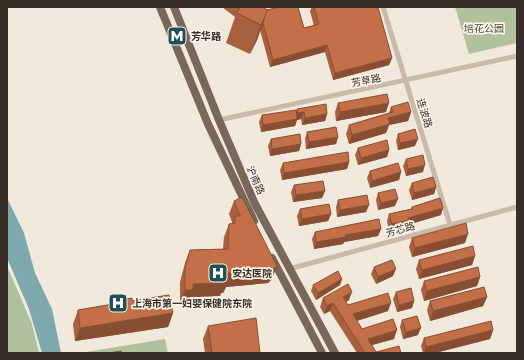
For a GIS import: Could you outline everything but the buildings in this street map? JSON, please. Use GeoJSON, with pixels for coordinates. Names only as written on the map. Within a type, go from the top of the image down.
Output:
{"type":"FeatureCollection","features":[{"type":"Feature","properties":{"kind":"main road","name":"沪南路"},"geometry":{"type":"LineString","coordinates":[[160,7],[208,124],[258,228]]}},
{"type":"Feature","properties":{"kind":"main road","name":"沪南路"},"geometry":{"type":"LineString","coordinates":[[174,7],[219,120],[255,204],[335,353]]}},
{"type":"Feature","properties":{"kind":"main road"},"geometry":{"type":"LineString","coordinates":[[268,248],[322,353]]}},
{"type":"Feature","properties":{"kind":"street","name":"连波路"},"geometry":{"type":"LineString","coordinates":[[383,7],[450,225]]}},
{"type":"Feature","properties":{"kind":"street","name":"芳草路"},"geometry":{"type":"LineString","coordinates":[[219,120],[517,56]]}},
{"type":"Feature","properties":{"kind":"street","name":"芳芯路"},"geometry":{"type":"LineString","coordinates":[[289,269],[517,207]]}},
{"type":"Feature","properties":{"kind":"green space","name":"培花公园"},"geometry":{"type":"Polygon","coordinates":[[[455,7],[517,7],[517,43],[469,54],[455,7]]]}},
{"type":"Feature","properties":{"kind":"green space"},"geometry":{"type":"Polygon","coordinates":[[[7,266],[32,324],[39,353],[7,353],[7,266]]]}},
{"type":"Feature","properties":{"kind":"green space"},"geometry":{"type":"Polygon","coordinates":[[[165,339],[168,353],[80,353],[165,339]]]}},
{"type":"Feature","properties":{"kind":"water"},"geometry":{"type":"Polygon","coordinates":[[[7,198],[24,233],[35,273],[52,309],[61,353],[42,353],[29,309],[7,258],[7,198]]]}},
{"type":"Feature","properties":{"kind":"place","name":"芳华路"},"geometry":{"type":"Point","coordinates":[177,36]}},
{"type":"Feature","properties":{"kind":"place","name":"安达医院"},"geometry":{"type":"Point","coordinates":[218,273]}},
{"type":"Feature","properties":{"kind":"place","name":"上海市第一妇婴保健院东院"},"geometry":{"type":"Point","coordinates":[118,303]}}]}
